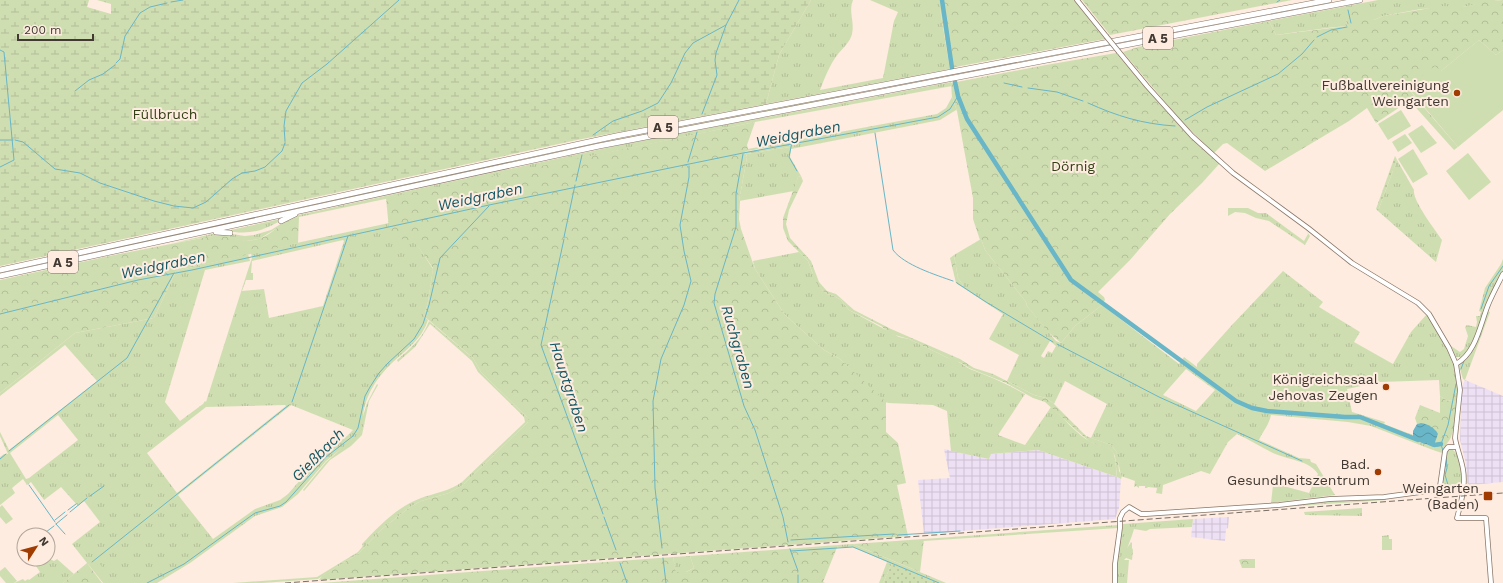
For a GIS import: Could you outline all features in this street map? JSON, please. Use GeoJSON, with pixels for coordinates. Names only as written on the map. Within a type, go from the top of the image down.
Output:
{"type":"FeatureCollection","features":[{"type":"Feature","properties":{"kind":"highway","name":"A 5"},"geometry":{"type":"LineString","coordinates":[[0,270],[616,136],[1329,0]]}},
{"type":"Feature","properties":{"kind":"highway","name":"A 5"},"geometry":{"type":"LineString","coordinates":[[0,276],[599,146],[1360,0]]}},
{"type":"Feature","properties":{"kind":"highway"},"geometry":{"type":"LineString","coordinates":[[281,221],[301,210]]}},
{"type":"Feature","properties":{"kind":"highway"},"geometry":{"type":"LineString","coordinates":[[207,231],[230,232]]}},
{"type":"Feature","properties":{"kind":"main road"},"geometry":{"type":"LineString","coordinates":[[1077,0],[1147,86],[1192,136],[1233,174],[1308,228],[1352,264],[1418,303],[1429,314],[1455,362],[1460,390],[1455,432],[1456,446],[1464,476],[1463,494],[1457,518],[1486,518],[1491,583]]}},
{"type":"Feature","properties":{"kind":"main road"},"geometry":{"type":"LineString","coordinates":[[1455,362],[1468,354],[1473,346],[1489,304],[1503,274]]}},
{"type":"Feature","properties":{"kind":"main road"},"geometry":{"type":"LineString","coordinates":[[1115,583],[1115,564],[1120,517],[1129,507],[1141,514],[1146,514],[1279,505],[1330,499],[1395,496],[1439,489],[1444,454],[1448,447],[1456,446]]}},
{"type":"Feature","properties":{"kind":"shaded area"},"geometry":{"type":"Polygon","coordinates":[[[1465,380],[1503,396],[1503,482],[1470,485],[1467,483],[1466,464],[1460,440],[1462,386],[1465,380]]]}},
{"type":"Feature","properties":{"kind":"shaded area"},"geometry":{"type":"Polygon","coordinates":[[[944,449],[989,459],[990,454],[1038,450],[1117,477],[1121,479],[1119,508],[1115,519],[924,534],[918,480],[950,478],[944,449]]]}},
{"type":"Feature","properties":{"kind":"shaded area"},"geometry":{"type":"Polygon","coordinates":[[[1229,517],[1225,541],[1191,537],[1193,519],[1229,517]]]}},
{"type":"Feature","properties":{"kind":"green space","name":"Füllbruch"},"geometry":{"type":"Polygon","coordinates":[[[0,0],[89,0],[87,7],[111,14],[111,4],[97,0],[811,0],[779,55],[766,104],[577,140],[0,266],[0,0]]]}},
{"type":"Feature","properties":{"kind":"green space"},"geometry":{"type":"Polygon","coordinates":[[[811,0],[853,0],[851,8],[853,30],[851,37],[832,62],[820,90],[883,78],[894,21],[898,12],[870,0],[940,0],[940,9],[950,69],[766,104],[779,55],[811,0]]]}},
{"type":"Feature","properties":{"kind":"green space"},"geometry":{"type":"Polygon","coordinates":[[[940,0],[1074,0],[1105,39],[950,68],[940,9],[940,0]]]}},
{"type":"Feature","properties":{"kind":"green space"},"geometry":{"type":"Polygon","coordinates":[[[1082,0],[1292,0],[1110,35],[1082,0]]]}},
{"type":"Feature","properties":{"kind":"green space"},"geometry":{"type":"Polygon","coordinates":[[[1378,0],[1499,0],[1463,7],[1421,9],[1383,16],[1374,20],[1346,16],[1347,26],[1276,35],[1269,21],[1378,0]]]}},
{"type":"Feature","properties":{"kind":"green space"},"geometry":{"type":"Polygon","coordinates":[[[1503,0],[1503,50],[1496,55],[1479,40],[1441,71],[1409,89],[1415,97],[1376,123],[1367,108],[1349,121],[1265,171],[1227,143],[1223,144],[1214,153],[1182,122],[1123,52],[1138,47],[1269,21],[1276,35],[1347,26],[1345,12],[1346,10],[1355,8],[1374,20],[1383,16],[1442,6],[1463,7],[1488,1],[1503,0]]]}},
{"type":"Feature","properties":{"kind":"green space","name":"Fußballvereinigung Weingarten"},"geometry":{"type":"Polygon","coordinates":[[[1479,40],[1496,55],[1503,50],[1503,110],[1458,147],[1409,89],[1424,74],[1435,66],[1441,71],[1479,40]]]}},
{"type":"Feature","properties":{"kind":"green space","name":"Dörnig"},"geometry":{"type":"Polygon","coordinates":[[[1116,53],[1191,138],[1220,163],[1170,214],[1130,260],[1098,292],[1104,297],[1105,300],[1102,305],[1075,326],[1061,343],[1047,331],[1027,306],[1026,302],[985,250],[981,239],[980,240],[973,219],[973,198],[957,111],[952,97],[951,83],[1116,53]]]}},
{"type":"Feature","properties":{"kind":"green space"},"geometry":{"type":"Polygon","coordinates":[[[951,82],[952,86],[755,122],[294,218],[259,239],[246,241],[212,236],[174,243],[216,233],[245,236],[254,235],[271,230],[294,216],[385,196],[615,146],[951,82]]]}},
{"type":"Feature","properties":{"kind":"green space"},"geometry":{"type":"Polygon","coordinates":[[[848,96],[585,146],[98,251],[582,146],[848,96]]]}},
{"type":"Feature","properties":{"kind":"green space"},"geometry":{"type":"Polygon","coordinates":[[[952,97],[957,111],[956,110],[940,120],[791,149],[790,157],[801,176],[798,177],[794,191],[739,201],[747,157],[746,154],[790,147],[791,144],[747,151],[748,149],[937,114],[946,108],[952,97]]]}},
{"type":"Feature","properties":{"kind":"green space"},"geometry":{"type":"Polygon","coordinates":[[[1415,97],[1458,147],[1454,150],[1410,101],[1415,97]]]}},
{"type":"Feature","properties":{"kind":"green space"},"geometry":{"type":"Polygon","coordinates":[[[1401,110],[1411,126],[1388,140],[1378,124],[1401,110]]]}},
{"type":"Feature","properties":{"kind":"green space"},"geometry":{"type":"Polygon","coordinates":[[[755,122],[747,145],[748,149],[745,152],[747,157],[739,201],[739,219],[755,269],[785,315],[824,350],[840,359],[886,402],[886,432],[898,443],[906,483],[897,485],[908,536],[319,580],[322,576],[358,554],[382,529],[410,507],[421,501],[449,493],[463,485],[528,422],[528,418],[481,372],[473,358],[424,316],[428,302],[433,268],[414,241],[401,239],[389,229],[386,198],[755,122]]]}},
{"type":"Feature","properties":{"kind":"green space"},"geometry":{"type":"Polygon","coordinates":[[[1422,125],[1437,143],[1421,153],[1408,134],[1422,125]]]}},
{"type":"Feature","properties":{"kind":"green space"},"geometry":{"type":"Polygon","coordinates":[[[1405,134],[1412,143],[1398,152],[1392,142],[1405,134]]]}},
{"type":"Feature","properties":{"kind":"green space"},"geometry":{"type":"Polygon","coordinates":[[[791,144],[790,147],[746,154],[745,152],[791,144]]]}},
{"type":"Feature","properties":{"kind":"green space"},"geometry":{"type":"Polygon","coordinates":[[[1413,149],[1428,174],[1413,183],[1398,159],[1413,149]]]}},
{"type":"Feature","properties":{"kind":"green space"},"geometry":{"type":"Polygon","coordinates":[[[1468,153],[1491,182],[1469,200],[1446,171],[1468,153]]]}},
{"type":"Feature","properties":{"kind":"green space"},"geometry":{"type":"Polygon","coordinates":[[[1395,156],[1397,160],[1378,211],[1376,209],[1395,156]]]}},
{"type":"Feature","properties":{"kind":"green space"},"geometry":{"type":"Polygon","coordinates":[[[1397,160],[1414,190],[1414,195],[1420,208],[1442,240],[1436,262],[1378,211],[1397,160]]]}},
{"type":"Feature","properties":{"kind":"green space"},"geometry":{"type":"Polygon","coordinates":[[[801,176],[803,181],[789,210],[786,224],[790,238],[811,261],[819,282],[827,291],[836,294],[854,310],[891,329],[960,359],[974,368],[993,374],[1034,395],[1046,398],[1086,436],[1111,445],[1116,451],[1118,457],[1119,471],[1122,476],[1121,479],[1117,477],[1115,456],[1112,451],[1090,442],[1045,402],[1033,398],[1006,383],[969,368],[909,339],[891,334],[881,326],[849,310],[841,300],[823,291],[816,282],[808,261],[788,241],[783,228],[783,218],[798,177],[801,176]]]}},
{"type":"Feature","properties":{"kind":"green space"},"geometry":{"type":"Polygon","coordinates":[[[1228,208],[1248,208],[1258,213],[1266,213],[1304,241],[1308,234],[1307,232],[1310,236],[1305,245],[1269,221],[1256,218],[1245,213],[1235,212],[1228,216],[1228,208]]]}},
{"type":"Feature","properties":{"kind":"green space"},"geometry":{"type":"Polygon","coordinates":[[[299,217],[298,243],[176,271],[154,318],[75,333],[0,393],[0,280],[109,256],[212,236],[224,236],[240,240],[258,239],[293,218],[299,217]]]}},
{"type":"Feature","properties":{"kind":"green space"},"geometry":{"type":"Polygon","coordinates":[[[285,218],[257,231],[226,231],[285,218]]]}},
{"type":"Feature","properties":{"kind":"green space"},"geometry":{"type":"Polygon","coordinates":[[[389,223],[414,240],[433,269],[428,302],[424,316],[428,320],[418,338],[387,367],[373,386],[366,401],[363,416],[367,403],[377,384],[378,385],[369,401],[362,435],[351,446],[330,460],[304,491],[303,490],[326,462],[342,448],[326,461],[298,494],[282,507],[255,516],[190,563],[157,583],[103,583],[72,544],[100,522],[84,501],[78,506],[61,487],[44,500],[31,482],[27,485],[23,479],[12,488],[15,493],[0,505],[0,457],[4,454],[8,454],[0,436],[0,432],[9,450],[97,381],[65,345],[0,396],[0,393],[75,333],[154,318],[176,271],[248,254],[250,261],[205,270],[165,402],[180,421],[205,401],[206,402],[252,258],[251,253],[389,223]],[[343,240],[252,261],[251,273],[253,273],[253,280],[246,280],[242,291],[264,289],[269,318],[323,306],[344,241],[343,240]],[[291,405],[178,495],[213,539],[255,509],[280,500],[288,494],[323,454],[353,430],[291,405]],[[286,406],[206,407],[147,453],[177,493],[286,406]],[[58,415],[10,453],[26,479],[78,440],[58,415]]]}},
{"type":"Feature","properties":{"kind":"green space"},"geometry":{"type":"Polygon","coordinates":[[[981,239],[985,250],[1026,302],[1027,306],[1056,341],[1061,343],[1075,326],[1102,305],[1179,364],[1184,357],[1197,367],[1197,364],[1283,271],[1323,302],[1319,307],[1360,332],[1354,342],[1393,364],[1411,332],[1427,314],[1447,348],[1455,367],[1458,388],[1457,405],[1454,405],[1451,400],[1448,401],[1440,396],[1439,380],[1380,382],[1347,389],[1352,412],[1385,422],[1384,424],[1413,435],[1413,439],[1424,444],[1434,445],[1433,450],[1371,426],[1348,422],[1271,415],[1259,440],[1299,458],[1310,459],[1311,462],[1316,464],[1335,495],[1271,503],[1273,485],[1280,485],[1309,493],[1318,474],[1314,469],[1304,463],[1273,453],[1237,434],[1228,442],[1210,474],[1201,471],[1163,485],[1162,494],[1156,493],[1157,488],[1145,488],[1145,486],[1139,486],[1139,488],[1136,486],[1134,487],[1135,481],[1121,476],[1116,451],[1111,445],[1091,438],[1107,404],[1065,381],[1054,404],[1046,398],[1034,395],[1007,381],[1019,355],[989,339],[1003,314],[962,287],[963,285],[958,278],[954,255],[981,239]],[[1050,341],[1041,356],[1044,358],[1048,351],[1052,353],[1056,346],[1050,341]],[[1186,369],[1163,395],[1196,411],[1215,390],[1186,369]]]}},
{"type":"Feature","properties":{"kind":"green space"},"geometry":{"type":"Polygon","coordinates":[[[799,252],[808,261],[812,272],[823,291],[841,300],[849,310],[899,337],[909,339],[1025,394],[998,435],[1025,445],[1051,407],[1086,439],[1106,447],[1113,452],[1117,477],[1038,450],[991,454],[989,459],[951,451],[947,411],[933,405],[884,402],[840,359],[824,350],[785,315],[755,269],[753,261],[799,252]]]}},
{"type":"Feature","properties":{"kind":"green space"},"geometry":{"type":"Polygon","coordinates":[[[954,255],[958,278],[963,285],[962,287],[956,283],[950,258],[954,255]]]}},
{"type":"Feature","properties":{"kind":"green space"},"geometry":{"type":"Polygon","coordinates":[[[1503,259],[1503,272],[1490,295],[1470,348],[1461,357],[1456,357],[1451,346],[1460,352],[1464,349],[1468,336],[1465,327],[1467,325],[1476,327],[1476,316],[1480,316],[1481,312],[1479,311],[1485,288],[1503,259]]]}},
{"type":"Feature","properties":{"kind":"green space"},"geometry":{"type":"Polygon","coordinates":[[[1487,311],[1490,312],[1465,380],[1463,379],[1459,366],[1468,356],[1487,311]]]}},
{"type":"Feature","properties":{"kind":"green space"},"geometry":{"type":"Polygon","coordinates":[[[429,321],[473,358],[481,372],[528,418],[528,422],[463,485],[449,493],[421,501],[410,507],[382,529],[358,554],[318,579],[262,583],[233,583],[317,577],[358,552],[363,546],[362,544],[375,530],[404,506],[421,498],[452,488],[462,482],[525,422],[524,417],[478,372],[472,361],[430,324],[415,347],[398,362],[397,360],[420,338],[429,321]]]}},
{"type":"Feature","properties":{"kind":"green space"},"geometry":{"type":"Polygon","coordinates":[[[1440,396],[1448,401],[1451,400],[1454,405],[1457,405],[1452,433],[1442,453],[1433,450],[1438,434],[1421,423],[1417,424],[1415,418],[1420,405],[1440,413],[1440,396]]]}},
{"type":"Feature","properties":{"kind":"green space"},"geometry":{"type":"Polygon","coordinates":[[[1451,449],[1455,452],[1459,460],[1462,486],[1445,487],[1442,485],[1446,453],[1451,449]]]}},
{"type":"Feature","properties":{"kind":"green space"},"geometry":{"type":"Polygon","coordinates":[[[1386,498],[1386,500],[1159,515],[1322,501],[1386,498]]]}},
{"type":"Feature","properties":{"kind":"green space"},"geometry":{"type":"Polygon","coordinates":[[[2,505],[13,519],[6,524],[0,517],[0,507],[2,505]]]}},
{"type":"Feature","properties":{"kind":"green space"},"geometry":{"type":"Polygon","coordinates":[[[1362,508],[1362,516],[1305,515],[1304,512],[1362,508]]]}},
{"type":"Feature","properties":{"kind":"green space"},"geometry":{"type":"Polygon","coordinates":[[[1193,519],[1192,527],[1150,529],[1146,531],[1134,529],[1124,560],[1129,560],[1127,583],[1116,583],[1116,563],[1123,524],[1193,519]]]}},
{"type":"Feature","properties":{"kind":"green space"},"geometry":{"type":"Polygon","coordinates":[[[1118,525],[1118,528],[923,541],[924,539],[1118,525]]]}},
{"type":"Feature","properties":{"kind":"green space"},"geometry":{"type":"Polygon","coordinates":[[[1389,535],[1389,539],[1392,539],[1392,550],[1382,550],[1382,536],[1389,535]]]}},
{"type":"Feature","properties":{"kind":"green space"},"geometry":{"type":"Polygon","coordinates":[[[924,539],[920,572],[853,544],[924,539]]]}},
{"type":"Feature","properties":{"kind":"green space"},"geometry":{"type":"Polygon","coordinates":[[[1131,542],[1133,550],[1132,560],[1126,558],[1124,560],[1120,559],[1122,555],[1131,542]]]}},
{"type":"Feature","properties":{"kind":"green space"},"geometry":{"type":"Polygon","coordinates":[[[853,544],[946,583],[938,583],[892,563],[883,583],[879,583],[887,562],[853,547],[837,547],[838,545],[853,544]]]}},
{"type":"Feature","properties":{"kind":"green space"},"geometry":{"type":"Polygon","coordinates":[[[838,545],[823,582],[825,583],[320,583],[673,557],[676,572],[686,572],[694,568],[690,556],[838,545]]]}},
{"type":"Feature","properties":{"kind":"green space"},"geometry":{"type":"Polygon","coordinates":[[[690,556],[694,568],[686,572],[676,573],[673,557],[690,556]]]}},
{"type":"Feature","properties":{"kind":"green space"},"geometry":{"type":"Polygon","coordinates":[[[57,559],[74,574],[63,583],[14,583],[23,579],[25,581],[28,579],[29,580],[40,572],[37,567],[56,567],[57,559]]]}},
{"type":"Feature","properties":{"kind":"green space"},"geometry":{"type":"Polygon","coordinates":[[[1255,559],[1255,568],[1242,568],[1239,560],[1255,559]]]}},
{"type":"Feature","properties":{"kind":"green space"},"geometry":{"type":"Polygon","coordinates":[[[87,563],[102,583],[63,583],[87,563]]]}},
{"type":"Feature","properties":{"kind":"green space"},"geometry":{"type":"Polygon","coordinates":[[[99,563],[108,575],[102,580],[93,568],[99,563]]]}},
{"type":"Feature","properties":{"kind":"green space"},"geometry":{"type":"Polygon","coordinates":[[[892,563],[938,583],[883,583],[892,563]]]}},
{"type":"Feature","properties":{"kind":"green space"},"geometry":{"type":"Polygon","coordinates":[[[5,567],[17,581],[14,583],[6,583],[0,576],[0,571],[5,567]]]}},
{"type":"Feature","properties":{"kind":"water"},"geometry":{"type":"Polygon","coordinates":[[[1421,423],[1431,427],[1438,434],[1434,445],[1424,444],[1413,439],[1413,431],[1417,424],[1421,423]]]}},
{"type":"Feature","properties":{"kind":"waterway"},"geometry":{"type":"LineString","coordinates":[[171,2],[183,0]]}},
{"type":"Feature","properties":{"kind":"waterway"},"geometry":{"type":"LineString","coordinates":[[285,141],[284,126],[286,111],[302,83],[327,64],[399,0]]}},
{"type":"Feature","properties":{"kind":"waterway"},"geometry":{"type":"LineString","coordinates":[[702,114],[717,75],[715,60],[716,53],[726,25],[739,0]]}},
{"type":"Feature","properties":{"kind":"waterway"},"geometry":{"type":"LineString","coordinates":[[942,0],[952,68]]}},
{"type":"Feature","properties":{"kind":"waterway"},"geometry":{"type":"LineString","coordinates":[[116,63],[120,59],[125,36],[140,13],[150,7],[167,3]]}},
{"type":"Feature","properties":{"kind":"waterway"},"geometry":{"type":"LineString","coordinates":[[1348,10],[1351,23]]}},
{"type":"Feature","properties":{"kind":"waterway","name":"Hauptgraben"},"geometry":{"type":"LineString","coordinates":[[593,135],[613,121],[642,111],[658,103],[671,83],[685,53],[693,43],[726,25]]}},
{"type":"Feature","properties":{"kind":"waterway"},"geometry":{"type":"LineString","coordinates":[[1317,37],[1331,30],[1347,27]]}},
{"type":"Feature","properties":{"kind":"waterway"},"geometry":{"type":"LineString","coordinates":[[1185,120],[1207,107],[1278,74],[1302,54],[1314,40]]}},
{"type":"Feature","properties":{"kind":"waterway"},"geometry":{"type":"LineString","coordinates":[[0,50],[4,52],[14,160],[0,167]]}},
{"type":"Feature","properties":{"kind":"waterway"},"geometry":{"type":"LineString","coordinates":[[75,91],[89,80],[103,74],[115,65]]}},
{"type":"Feature","properties":{"kind":"waterway"},"geometry":{"type":"LineString","coordinates":[[955,82],[958,96],[967,119],[1071,280],[1236,401],[1252,408],[1267,411],[1360,417],[1418,440]]}},
{"type":"Feature","properties":{"kind":"waterway"},"geometry":{"type":"LineString","coordinates":[[1004,83],[1022,87]]}},
{"type":"Feature","properties":{"kind":"waterway"},"geometry":{"type":"LineString","coordinates":[[1028,88],[1057,92],[1083,101]]}},
{"type":"Feature","properties":{"kind":"waterway","name":"Weidgraben"},"geometry":{"type":"LineString","coordinates":[[0,314],[138,280],[192,270],[489,205],[743,153],[938,117],[950,109],[958,96]]}},
{"type":"Feature","properties":{"kind":"waterway"},"geometry":{"type":"LineString","coordinates":[[1088,103],[1130,119],[1175,126]]}},
{"type":"Feature","properties":{"kind":"waterway"},"geometry":{"type":"LineString","coordinates":[[688,162],[697,132]]}},
{"type":"Feature","properties":{"kind":"waterway"},"geometry":{"type":"LineString","coordinates":[[875,133],[893,250],[912,265],[929,273],[953,281]]}},
{"type":"Feature","properties":{"kind":"waterway"},"geometry":{"type":"LineString","coordinates":[[0,140],[13,140]]}},
{"type":"Feature","properties":{"kind":"waterway"},"geometry":{"type":"LineString","coordinates":[[15,140],[23,142],[55,169],[80,173],[100,183],[154,201],[174,206],[193,208],[206,202],[232,179],[242,173],[255,171],[265,167],[282,151],[285,143]]}},
{"type":"Feature","properties":{"kind":"waterway"},"geometry":{"type":"LineString","coordinates":[[792,142],[789,157],[797,171]]}},
{"type":"Feature","properties":{"kind":"waterway","name":"Ruchgraben"},"geometry":{"type":"LineString","coordinates":[[743,154],[736,194],[736,227],[715,294],[714,303],[744,406],[755,430],[783,517],[788,542]]}},
{"type":"Feature","properties":{"kind":"waterway","name":"Hauptgraben"},"geometry":{"type":"LineString","coordinates":[[576,181],[582,155]]}},
{"type":"Feature","properties":{"kind":"waterway"},"geometry":{"type":"LineString","coordinates":[[662,548],[655,488],[653,401],[661,359],[684,305],[691,281],[680,225],[689,177],[689,166]]}},
{"type":"Feature","properties":{"kind":"waterway","name":"Hauptgraben"},"geometry":{"type":"LineString","coordinates":[[564,237],[575,185]]}},
{"type":"Feature","properties":{"kind":"waterway","name":"Gießbach"},"geometry":{"type":"LineString","coordinates":[[147,583],[184,564],[255,513],[280,506],[286,502],[326,457],[353,436],[358,428],[365,396],[370,387],[388,363],[414,339],[423,324],[440,258],[489,206]]}},
{"type":"Feature","properties":{"kind":"waterway"},"geometry":{"type":"LineString","coordinates":[[292,402],[348,236]]}},
{"type":"Feature","properties":{"kind":"waterway","name":"Hauptgraben"},"geometry":{"type":"LineString","coordinates":[[564,239],[541,345],[603,514]]}},
{"type":"Feature","properties":{"kind":"waterway"},"geometry":{"type":"LineString","coordinates":[[1481,309],[1489,286],[1503,266]]}},
{"type":"Feature","properties":{"kind":"waterway"},"geometry":{"type":"LineString","coordinates":[[9,451],[127,358],[174,273]]}},
{"type":"Feature","properties":{"kind":"waterway"},"geometry":{"type":"LineString","coordinates":[[957,283],[1053,342]]}},
{"type":"Feature","properties":{"kind":"waterway"},"geometry":{"type":"LineString","coordinates":[[1057,344],[1159,397],[1302,461]]}},
{"type":"Feature","properties":{"kind":"waterway"},"geometry":{"type":"LineString","coordinates":[[1461,369],[1464,361]]}},
{"type":"Feature","properties":{"kind":"waterway"},"geometry":{"type":"LineString","coordinates":[[1443,451],[1441,444],[1448,425],[1456,384]]}},
{"type":"Feature","properties":{"kind":"waterway"},"geometry":{"type":"LineString","coordinates":[[92,562],[289,405]]}},
{"type":"Feature","properties":{"kind":"waterway"},"geometry":{"type":"LineString","coordinates":[[1429,443],[1434,445],[1441,444]]}},
{"type":"Feature","properties":{"kind":"waterway"},"geometry":{"type":"LineString","coordinates":[[0,459],[6,454]]}},
{"type":"Feature","properties":{"kind":"waterway"},"geometry":{"type":"LineString","coordinates":[[1446,456],[1447,468],[1445,475],[1449,488]]}},
{"type":"Feature","properties":{"kind":"waterway"},"geometry":{"type":"LineString","coordinates":[[29,485],[55,522]]}},
{"type":"Feature","properties":{"kind":"waterway"},"geometry":{"type":"LineString","coordinates":[[90,496],[104,486]]}},
{"type":"Feature","properties":{"kind":"waterway"},"geometry":{"type":"LineString","coordinates":[[70,512],[87,498]]}},
{"type":"Feature","properties":{"kind":"waterway"},"geometry":{"type":"LineString","coordinates":[[68,510],[76,504]]}},
{"type":"Feature","properties":{"kind":"waterway"},"geometry":{"type":"LineString","coordinates":[[55,520],[65,512]]}},
{"type":"Feature","properties":{"kind":"waterway"},"geometry":{"type":"LineString","coordinates":[[56,524],[67,515]]}},
{"type":"Feature","properties":{"kind":"waterway","name":"Hauptgraben"},"geometry":{"type":"LineString","coordinates":[[604,517],[616,550]]}},
{"type":"Feature","properties":{"kind":"waterway"},"geometry":{"type":"LineString","coordinates":[[56,524],[65,534]]}},
{"type":"Feature","properties":{"kind":"waterway"},"geometry":{"type":"LineString","coordinates":[[898,535],[960,531]]}},
{"type":"Feature","properties":{"kind":"waterway"},"geometry":{"type":"LineString","coordinates":[[791,540],[894,534]]}},
{"type":"Feature","properties":{"kind":"waterway"},"geometry":{"type":"LineString","coordinates":[[791,551],[853,547],[939,583]]}},
{"type":"Feature","properties":{"kind":"waterway","name":"Ruchgraben"},"geometry":{"type":"LineString","coordinates":[[790,549],[798,571]]}},
{"type":"Feature","properties":{"kind":"waterway"},"geometry":{"type":"LineString","coordinates":[[663,558],[666,583]]}},
{"type":"Feature","properties":{"kind":"waterway","name":"Hauptgraben"},"geometry":{"type":"LineString","coordinates":[[620,563],[627,583]]}},
{"type":"Feature","properties":{"kind":"waterway","name":"Ruchgraben"},"geometry":{"type":"LineString","coordinates":[[798,575],[798,583]]}},
{"type":"Feature","properties":{"kind":"railway"},"geometry":{"type":"LineString","coordinates":[[285,583],[1503,493]]}},
{"type":"Feature","properties":{"kind":"place","name":"Fußballvereinigung Weingarten"},"geometry":{"type":"Point","coordinates":[1457,93]}},
{"type":"Feature","properties":{"kind":"place","name":"Königreichssaal Jehovas Zeugen"},"geometry":{"type":"Point","coordinates":[1386,387]}},
{"type":"Feature","properties":{"kind":"place","name":"Bad. Gesundheitszentrum"},"geometry":{"type":"Point","coordinates":[1378,472]}},
{"type":"Feature","properties":{"kind":"place","name":"Weingarten (Baden)"},"geometry":{"type":"Point","coordinates":[1488,496]}}]}
